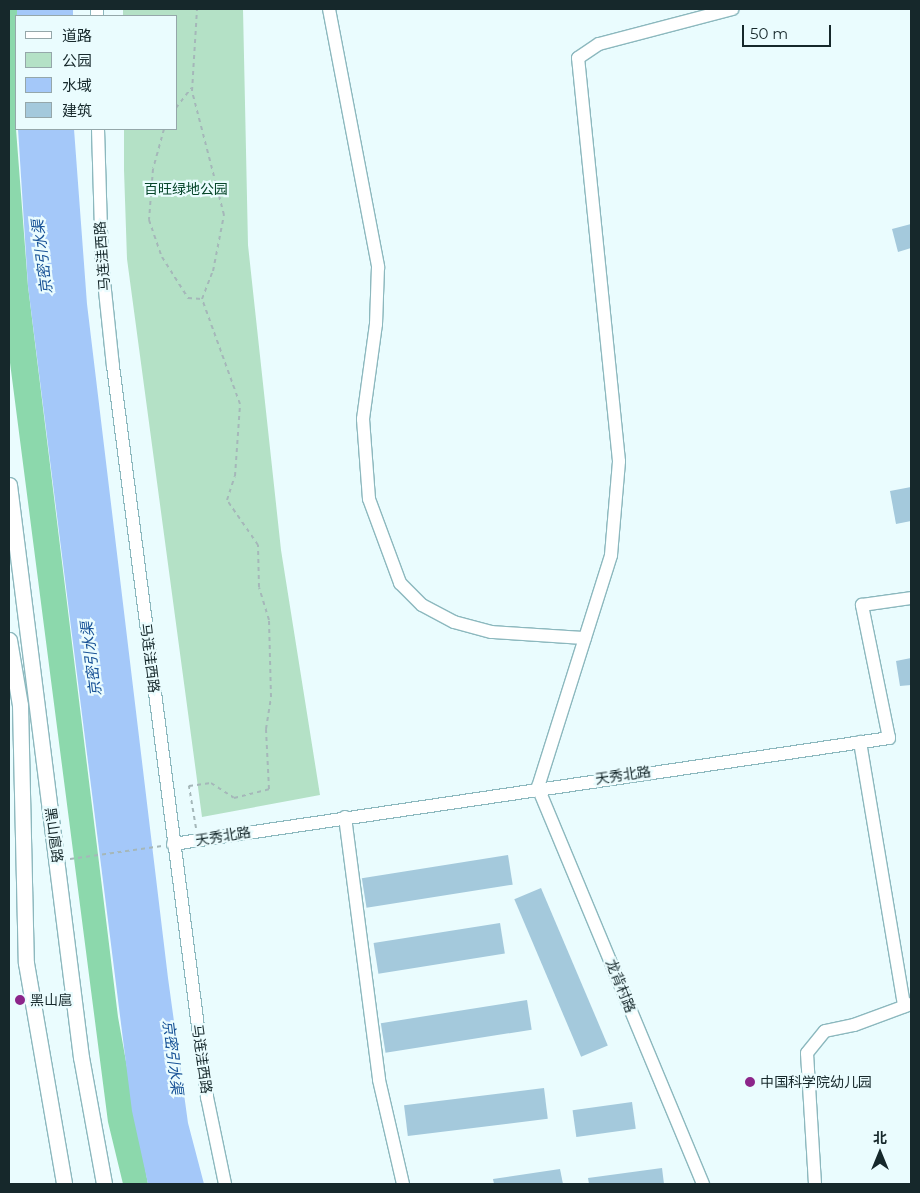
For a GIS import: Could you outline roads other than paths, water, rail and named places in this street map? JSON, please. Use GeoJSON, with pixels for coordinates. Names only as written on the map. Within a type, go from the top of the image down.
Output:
{"type":"FeatureCollection","features":[{"type":"Feature","properties":{"kind":"main road","name":"黑山扈路"},"geometry":{"type":"LineString","coordinates":[[9,485],[58,861],[81,1057],[104,1184]]}},
{"type":"Feature","properties":{"kind":"main road","name":"黑山扈路"},"geometry":{"type":"LineString","coordinates":[[9,640],[20,704],[26,963],[64,1184]]}},
{"type":"Feature","properties":{"kind":"street"},"geometry":{"type":"LineString","coordinates":[[330,9],[378,267],[376,324],[363,419],[369,499],[400,583],[422,605],[454,622],[492,632],[585,638]]}},
{"type":"Feature","properties":{"kind":"street"},"geometry":{"type":"LineString","coordinates":[[538,787],[611,555],[619,461],[578,58],[600,44],[732,9]]}},
{"type":"Feature","properties":{"kind":"street","name":"马连洼西路"},"geometry":{"type":"LineString","coordinates":[[98,130],[103,272],[173,844],[207,1097],[225,1184]]}},
{"type":"Feature","properties":{"kind":"street","name":"天秀北路"},"geometry":{"type":"LineString","coordinates":[[173,844],[538,787],[889,738],[862,605],[911,598]]}},
{"type":"Feature","properties":{"kind":"street"},"geometry":{"type":"LineString","coordinates":[[814,1184],[807,1052],[825,1031],[854,1025],[908,1005],[860,742]]}},
{"type":"Feature","properties":{"kind":"street","name":"龙背村路"},"geometry":{"type":"LineString","coordinates":[[538,787],[703,1184]]}},
{"type":"Feature","properties":{"kind":"street"},"geometry":{"type":"LineString","coordinates":[[345,817],[379,1080],[403,1184]]}},
{"type":"Feature","properties":{"kind":"water"},"geometry":{"type":"Polygon","coordinates":[[[17,9],[73,9],[73,15],[17,15],[17,9]]]}},
{"type":"Feature","properties":{"kind":"water","name":"京密引水渠"},"geometry":{"type":"Polygon","coordinates":[[[18,130],[74,130],[87,304],[168,978],[188,1123],[204,1184],[148,1184],[132,1111],[28,286],[18,130]]]}},
{"type":"Feature","properties":{"kind":"place","name":"黑山扈"},"geometry":{"type":"Point","coordinates":[20,1000]}},
{"type":"Feature","properties":{"kind":"place","name":"中国科学院幼儿园"},"geometry":{"type":"Point","coordinates":[750,1082]}},
{"type":"Feature","properties":{"kind":"park label","name":"百旺绿地公园"},"geometry":{"type":"Point","coordinates":[186,189]}}]}
